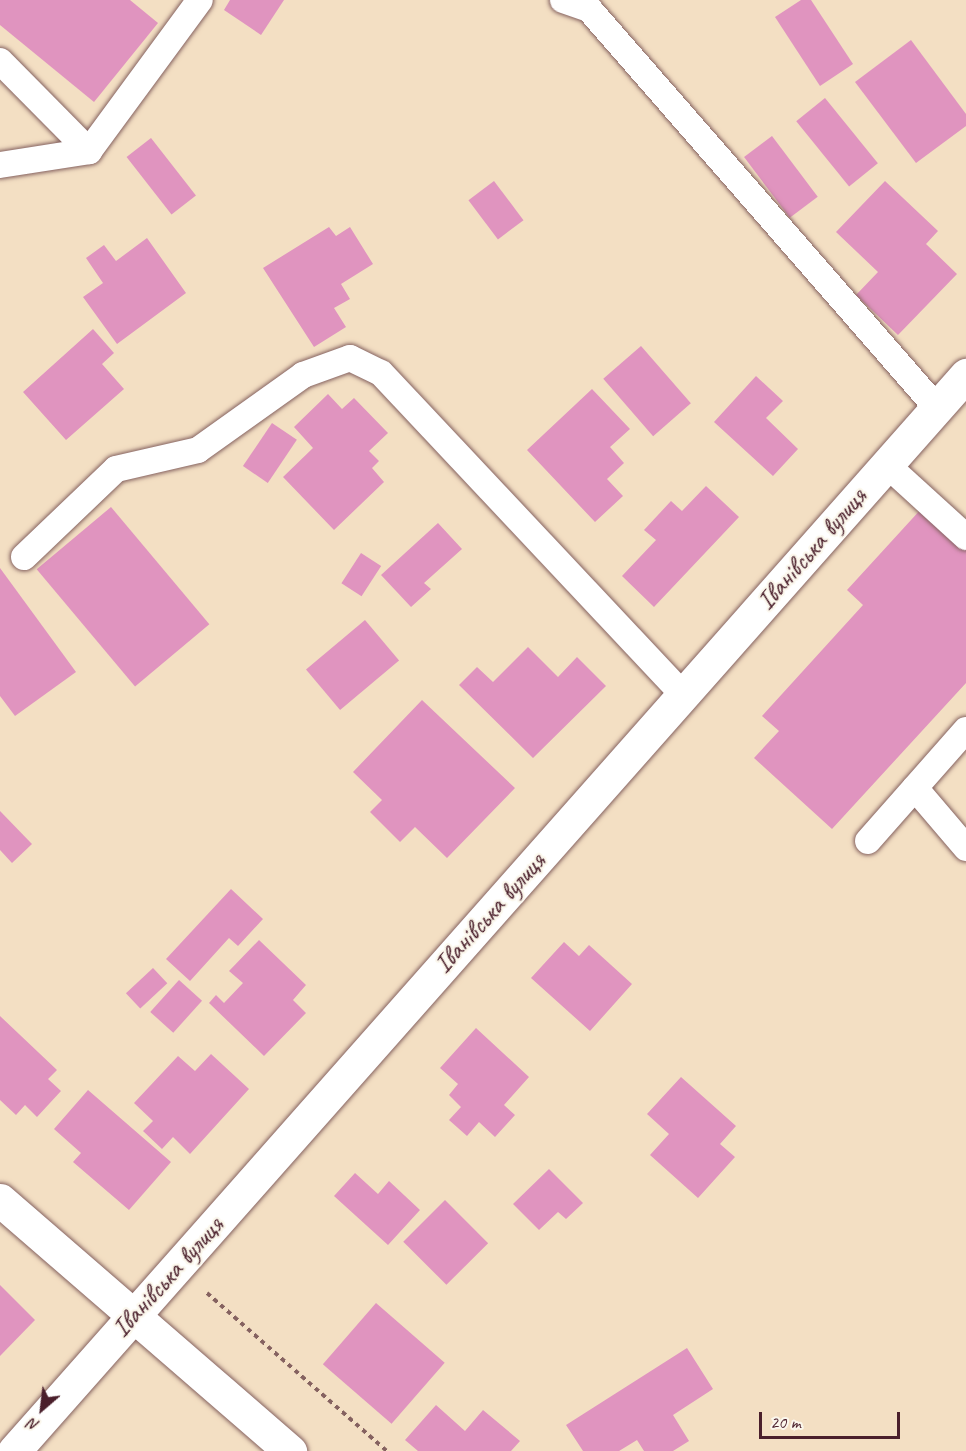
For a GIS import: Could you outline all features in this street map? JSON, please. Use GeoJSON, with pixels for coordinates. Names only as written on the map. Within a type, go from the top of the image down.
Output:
{"type":"FeatureCollection","features":[{"type":"Feature","properties":{"kind":"street","name":"Іванівська вулиця"},"geometry":{"type":"LineString","coordinates":[[14,1451],[966,375]]}},
{"type":"Feature","properties":{"kind":"street"},"geometry":{"type":"LineString","coordinates":[[0,1200],[290,1451]]}},
{"type":"Feature","properties":{"kind":"lane"},"geometry":{"type":"LineString","coordinates":[[0,165],[89,151],[200,0]]}},
{"type":"Feature","properties":{"kind":"lane"},"geometry":{"type":"LineString","coordinates":[[563,0],[589,9],[937,408]]}},
{"type":"Feature","properties":{"kind":"lane"},"geometry":{"type":"LineString","coordinates":[[0,61],[89,151]]}},
{"type":"Feature","properties":{"kind":"lane"},"geometry":{"type":"LineString","coordinates":[[24,557],[116,469],[198,450],[303,375],[350,358],[381,373],[683,695]]}},
{"type":"Feature","properties":{"kind":"lane"},"geometry":{"type":"LineString","coordinates":[[887,465],[966,537]]}},
{"type":"Feature","properties":{"kind":"lane"},"geometry":{"type":"LineString","coordinates":[[868,841],[966,730]]}},
{"type":"Feature","properties":{"kind":"lane"},"geometry":{"type":"LineString","coordinates":[[915,788],[966,848]]}},
{"type":"Feature","properties":{"kind":"path"},"geometry":{"type":"LineString","coordinates":[[177,1266],[387,1451]]}},
{"type":"Feature","properties":{"kind":"building"},"geometry":{"type":"Polygon","coordinates":[[[0,0],[130,0],[158,23],[94,102],[0,25],[0,0]]]}},
{"type":"Feature","properties":{"kind":"building"},"geometry":{"type":"Polygon","coordinates":[[[230,0],[284,0],[261,35],[224,10],[230,0]]]}},
{"type":"Feature","properties":{"kind":"building"},"geometry":{"type":"Polygon","coordinates":[[[801,0],[811,0],[853,64],[820,86],[775,17],[801,0]]]}},
{"type":"Feature","properties":{"kind":"building"},"geometry":{"type":"Polygon","coordinates":[[[911,40],[966,114],[966,126],[916,163],[855,82],[911,40]]]}},
{"type":"Feature","properties":{"kind":"building"},"geometry":{"type":"Polygon","coordinates":[[[825,98],[878,163],[849,187],[796,121],[825,98]]]}},
{"type":"Feature","properties":{"kind":"building"},"geometry":{"type":"Polygon","coordinates":[[[772,136],[818,197],[790,218],[744,157],[772,136]]]}},
{"type":"Feature","properties":{"kind":"building"},"geometry":{"type":"Polygon","coordinates":[[[151,138],[196,196],[172,215],[127,157],[151,138]]]}},
{"type":"Feature","properties":{"kind":"building"},"geometry":{"type":"Polygon","coordinates":[[[494,181],[523,220],[498,239],[468,200],[494,181]]]}},
{"type":"Feature","properties":{"kind":"building"},"geometry":{"type":"Polygon","coordinates":[[[885,181],[938,231],[926,244],[957,274],[898,335],[856,295],[878,272],[836,232],[885,181]]]}},
{"type":"Feature","properties":{"kind":"building"},"geometry":{"type":"Polygon","coordinates":[[[329,227],[336,236],[350,227],[373,264],[341,284],[350,299],[334,308],[346,327],[314,347],[263,268],[329,227]]]}},
{"type":"Feature","properties":{"kind":"building"},"geometry":{"type":"Polygon","coordinates":[[[147,238],[186,293],[117,344],[83,297],[103,283],[86,258],[104,245],[116,261],[147,238]]]}},
{"type":"Feature","properties":{"kind":"building"},"geometry":{"type":"Polygon","coordinates":[[[93,329],[114,353],[102,364],[124,389],[66,440],[23,392],[93,329]]]}},
{"type":"Feature","properties":{"kind":"building"},"geometry":{"type":"Polygon","coordinates":[[[641,346],[691,403],[653,436],[603,379],[641,346]]]}},
{"type":"Feature","properties":{"kind":"building"},"geometry":{"type":"Polygon","coordinates":[[[756,376],[783,401],[766,418],[798,449],[773,476],[714,422],[756,376]]]}},
{"type":"Feature","properties":{"kind":"building"},"geometry":{"type":"Polygon","coordinates":[[[592,389],[630,429],[610,447],[624,463],[607,479],[623,496],[595,522],[527,450],[592,389]]]}},
{"type":"Feature","properties":{"kind":"building"},"geometry":{"type":"Polygon","coordinates":[[[328,394],[342,409],[354,398],[388,433],[369,451],[379,461],[372,468],[384,482],[334,530],[283,477],[313,448],[294,427],[328,394]]]}},
{"type":"Feature","properties":{"kind":"building"},"geometry":{"type":"Polygon","coordinates":[[[272,423],[297,440],[268,483],[243,466],[272,423]]]}},
{"type":"Feature","properties":{"kind":"building"},"geometry":{"type":"Polygon","coordinates":[[[706,486],[739,517],[654,607],[622,576],[656,540],[644,530],[671,501],[682,511],[706,486]]]}},
{"type":"Feature","properties":{"kind":"building"},"geometry":{"type":"Polygon","coordinates":[[[111,507],[209,624],[135,687],[37,569],[111,507]]]}},
{"type":"Feature","properties":{"kind":"building"},"geometry":{"type":"Polygon","coordinates":[[[922,508],[966,549],[966,683],[832,829],[754,758],[779,731],[762,716],[863,605],[847,590],[922,508]]]}},
{"type":"Feature","properties":{"kind":"building"},"geometry":{"type":"Polygon","coordinates":[[[438,523],[462,549],[424,583],[431,589],[411,607],[381,575],[438,523]]]}},
{"type":"Feature","properties":{"kind":"building"},"geometry":{"type":"Polygon","coordinates":[[[361,553],[381,566],[362,596],[341,583],[361,553]]]}},
{"type":"Feature","properties":{"kind":"building"},"geometry":{"type":"Polygon","coordinates":[[[0,568],[76,672],[15,716],[0,696],[0,568]]]}},
{"type":"Feature","properties":{"kind":"building"},"geometry":{"type":"Polygon","coordinates":[[[365,620],[399,661],[340,710],[306,669],[365,620]]]}},
{"type":"Feature","properties":{"kind":"building"},"geometry":{"type":"Polygon","coordinates":[[[528,647],[558,677],[577,657],[606,686],[533,758],[459,685],[477,667],[493,682],[528,647]]]}},
{"type":"Feature","properties":{"kind":"building"},"geometry":{"type":"Polygon","coordinates":[[[422,700],[515,788],[447,858],[415,827],[400,842],[370,812],[382,800],[353,772],[422,700]]]}},
{"type":"Feature","properties":{"kind":"building"},"geometry":{"type":"Polygon","coordinates":[[[0,811],[32,844],[12,863],[0,850],[0,811]]]}},
{"type":"Feature","properties":{"kind":"building"},"geometry":{"type":"Polygon","coordinates":[[[231,889],[263,919],[238,946],[229,938],[190,981],[166,959],[231,889]]]}},
{"type":"Feature","properties":{"kind":"building"},"geometry":{"type":"Polygon","coordinates":[[[259,940],[306,985],[293,1000],[306,1013],[264,1056],[209,1003],[216,995],[224,1003],[243,983],[229,971],[259,940]]]}},
{"type":"Feature","properties":{"kind":"building"},"geometry":{"type":"Polygon","coordinates":[[[564,942],[579,956],[589,945],[632,984],[590,1031],[531,978],[564,942]]]}},
{"type":"Feature","properties":{"kind":"building"},"geometry":{"type":"Polygon","coordinates":[[[153,968],[167,983],[140,1009],[126,993],[153,968]]]}},
{"type":"Feature","properties":{"kind":"building"},"geometry":{"type":"Polygon","coordinates":[[[179,980],[202,1001],[173,1033],[150,1012],[179,980]]]}},
{"type":"Feature","properties":{"kind":"building"},"geometry":{"type":"Polygon","coordinates":[[[0,1016],[57,1070],[48,1079],[61,1091],[37,1117],[25,1105],[16,1115],[0,1100],[0,1016]]]}},
{"type":"Feature","properties":{"kind":"building"},"geometry":{"type":"Polygon","coordinates":[[[476,1028],[529,1077],[504,1105],[515,1115],[495,1137],[479,1122],[467,1136],[449,1120],[461,1107],[449,1095],[458,1084],[440,1068],[476,1028]]]}},
{"type":"Feature","properties":{"kind":"building"},"geometry":{"type":"Polygon","coordinates":[[[211,1054],[249,1089],[190,1154],[173,1137],[162,1149],[143,1131],[153,1121],[134,1103],[178,1056],[195,1071],[211,1054]]]}},
{"type":"Feature","properties":{"kind":"building"},"geometry":{"type":"Polygon","coordinates":[[[681,1077],[736,1126],[720,1144],[735,1157],[698,1198],[650,1155],[669,1134],[647,1114],[681,1077]]]}},
{"type":"Feature","properties":{"kind":"building"},"geometry":{"type":"Polygon","coordinates":[[[88,1090],[171,1162],[129,1210],[73,1162],[81,1153],[54,1129],[88,1090]]]}},
{"type":"Feature","properties":{"kind":"building"},"geometry":{"type":"Polygon","coordinates":[[[549,1169],[583,1203],[566,1219],[558,1212],[539,1230],[513,1204],[549,1169]]]}},
{"type":"Feature","properties":{"kind":"building"},"geometry":{"type":"Polygon","coordinates":[[[355,1173],[378,1194],[389,1181],[420,1210],[388,1245],[334,1196],[355,1173]]]}},
{"type":"Feature","properties":{"kind":"building"},"geometry":{"type":"Polygon","coordinates":[[[445,1200],[488,1243],[446,1285],[403,1242],[445,1200]]]}},
{"type":"Feature","properties":{"kind":"building"},"geometry":{"type":"Polygon","coordinates":[[[0,1285],[35,1320],[0,1356],[0,1285]]]}},
{"type":"Feature","properties":{"kind":"building"},"geometry":{"type":"Polygon","coordinates":[[[376,1303],[445,1363],[392,1424],[323,1364],[376,1303]]]}},
{"type":"Feature","properties":{"kind":"building"},"geometry":{"type":"Polygon","coordinates":[[[687,1348],[713,1389],[673,1415],[689,1441],[673,1451],[644,1451],[637,1440],[619,1451],[583,1451],[566,1425],[687,1348]]]}},
{"type":"Feature","properties":{"kind":"building"},"geometry":{"type":"Polygon","coordinates":[[[436,1405],[465,1431],[483,1410],[520,1441],[511,1451],[418,1451],[405,1440],[436,1405]]]}}]}
